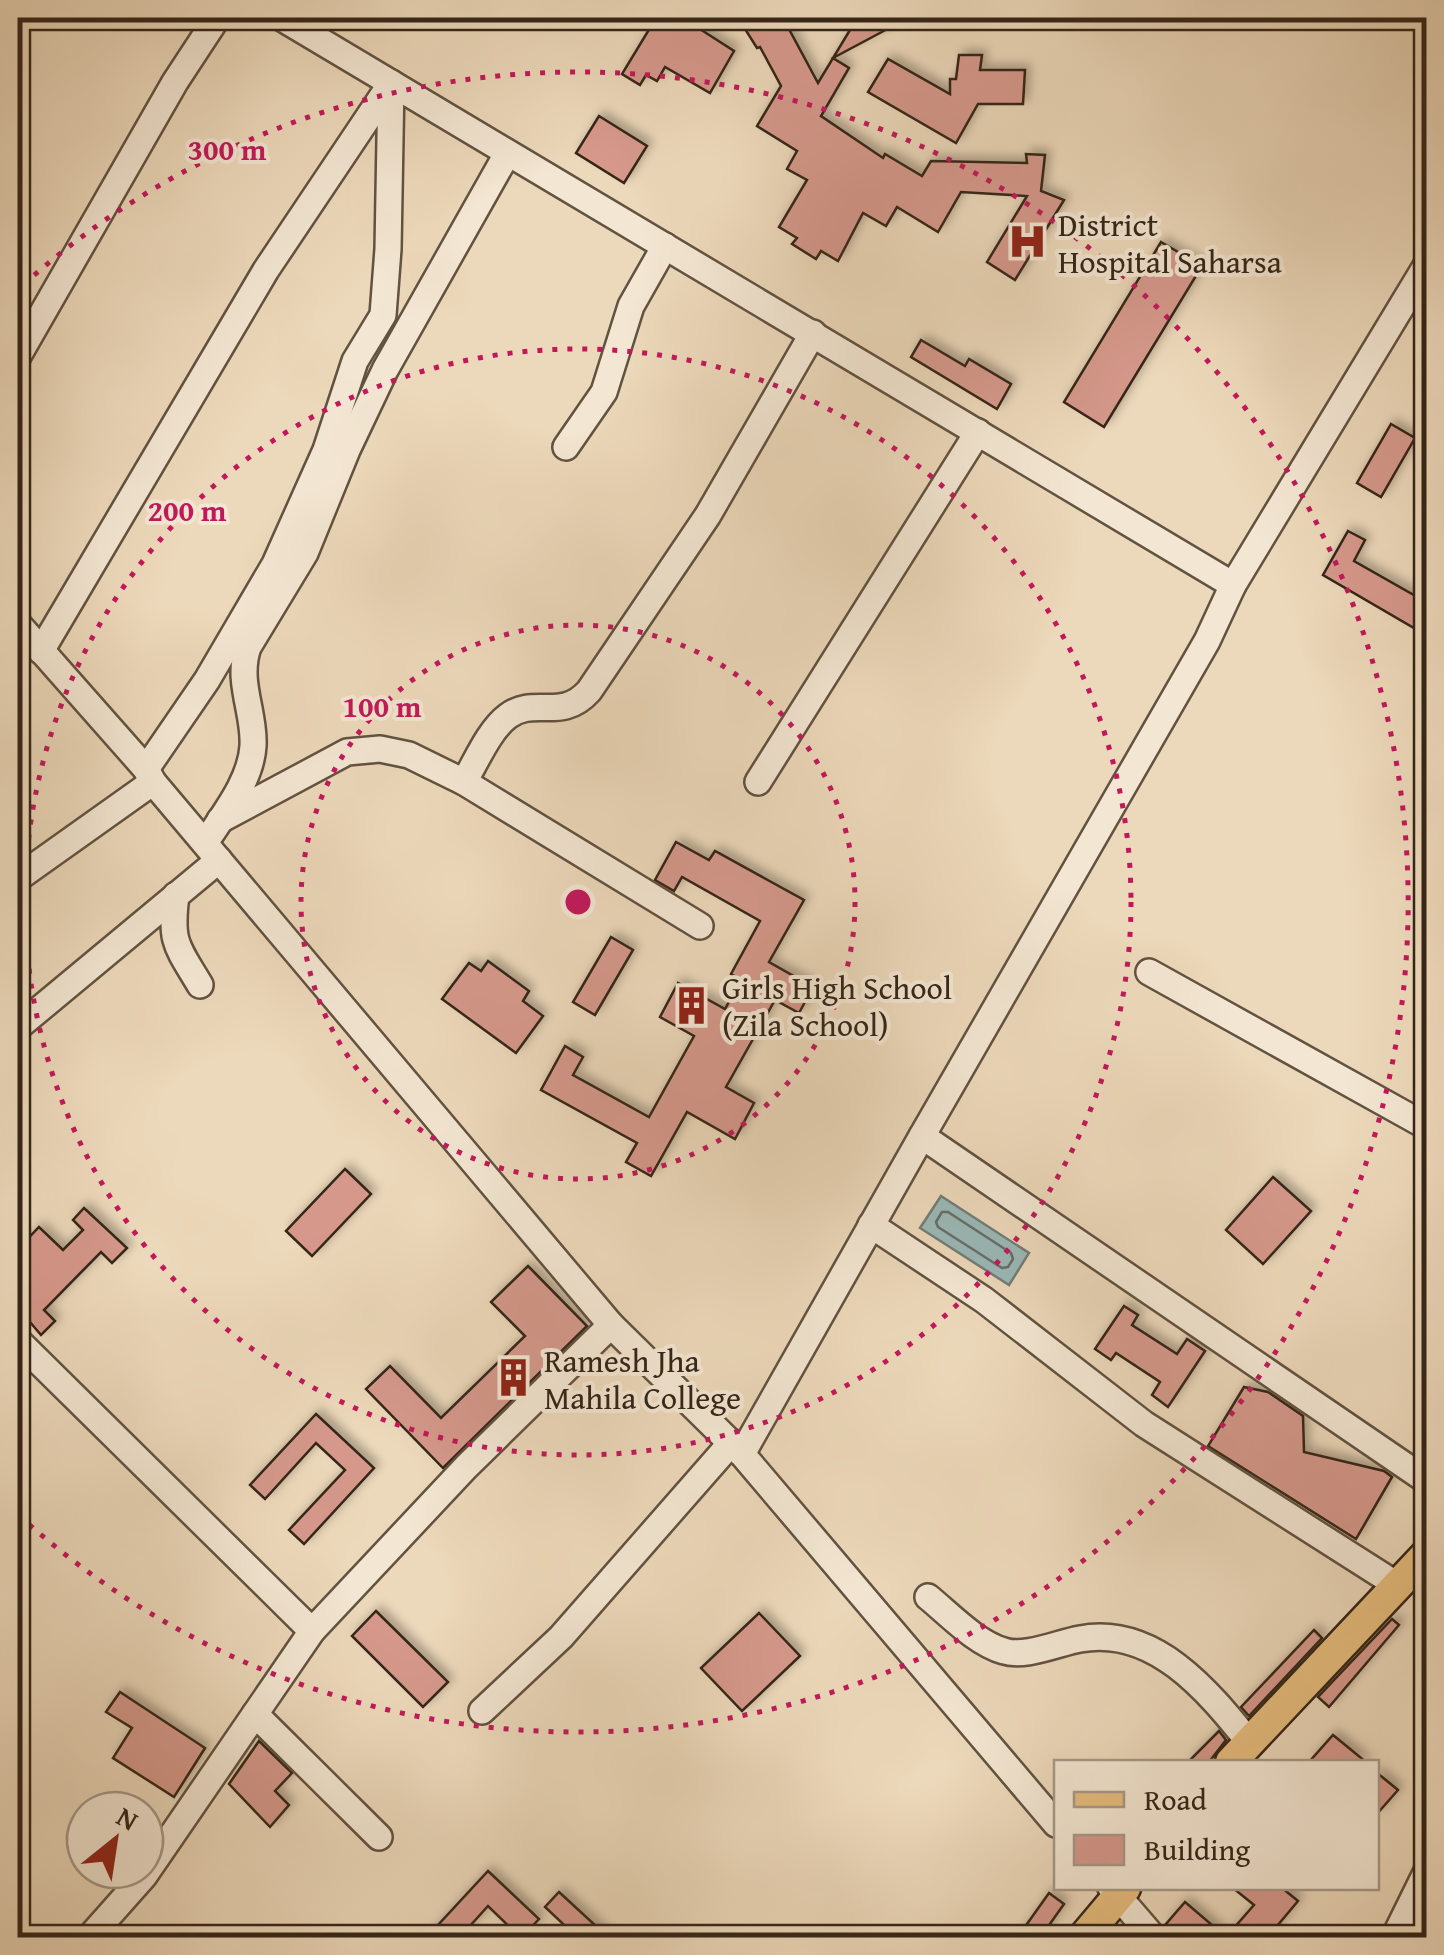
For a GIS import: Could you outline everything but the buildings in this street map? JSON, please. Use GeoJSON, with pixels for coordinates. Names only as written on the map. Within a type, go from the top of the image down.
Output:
{"type":"FeatureCollection","features":[{"type":"Feature","properties":{"kind":"main road"},"geometry":{"type":"LineString","coordinates":[[1240,1752],[1426,1555]]}},
{"type":"Feature","properties":{"kind":"main road"},"geometry":{"type":"LineString","coordinates":[[1083,1938],[1118,1890]]}},
{"type":"Feature","properties":{"kind":"street"},"geometry":{"type":"LineString","coordinates":[[18,356],[175,82],[217,18]]}},
{"type":"Feature","properties":{"kind":"street"},"geometry":{"type":"LineString","coordinates":[[282,18],[1233,585]]}},
{"type":"Feature","properties":{"kind":"street"},"geometry":{"type":"LineString","coordinates":[[41,651],[266,270],[391,83]]}},
{"type":"Feature","properties":{"kind":"street"},"geometry":{"type":"LineString","coordinates":[[18,878],[150,775],[276,564],[326,450],[355,361],[383,315],[391,83]]}},
{"type":"Feature","properties":{"kind":"street"},"geometry":{"type":"LineString","coordinates":[[18,1028],[176,895],[212,851],[220,820],[236,794],[254,743],[242,664],[248,647],[306,553],[386,370],[507,154]]}},
{"type":"Feature","properties":{"kind":"street"},"geometry":{"type":"LineString","coordinates":[[566,447],[604,392],[631,306],[665,246]]}},
{"type":"Feature","properties":{"kind":"street"},"geometry":{"type":"LineString","coordinates":[[482,1711],[561,1637],[737,1449],[872,1225],[1208,641],[1233,585],[1426,266]]}},
{"type":"Feature","properties":{"kind":"street"},"geometry":{"type":"LineString","coordinates":[[464,782],[510,714],[523,708],[572,706],[589,692],[708,516],[813,333]]}},
{"type":"Feature","properties":{"kind":"street"},"geometry":{"type":"LineString","coordinates":[[758,782],[978,432]]}},
{"type":"Feature","properties":{"kind":"street"},"geometry":{"type":"LineString","coordinates":[[18,624],[150,775],[611,1325],[737,1449],[1054,1822]]}},
{"type":"Feature","properties":{"kind":"street"},"geometry":{"type":"LineString","coordinates":[[220,820],[326,762],[361,749],[410,755],[464,782],[700,926]]}},
{"type":"Feature","properties":{"kind":"street"},"geometry":{"type":"LineString","coordinates":[[176,895],[174,943],[200,985]]}},
{"type":"Feature","properties":{"kind":"street"},"geometry":{"type":"LineString","coordinates":[[1148,972],[1426,1126]]}},
{"type":"Feature","properties":{"kind":"street"},"geometry":{"type":"LineString","coordinates":[[922,1136],[1426,1480]]}},
{"type":"Feature","properties":{"kind":"street"},"geometry":{"type":"LineString","coordinates":[[872,1225],[984,1300],[1144,1424],[1398,1585]]}},
{"type":"Feature","properties":{"kind":"street"},"geometry":{"type":"LineString","coordinates":[[89,1938],[144,1876],[312,1630],[466,1467],[611,1325]]}},
{"type":"Feature","properties":{"kind":"street"},"geometry":{"type":"LineString","coordinates":[[18,1341],[312,1630]]}},
{"type":"Feature","properties":{"kind":"street"},"geometry":{"type":"LineString","coordinates":[[928,1597],[983,1641],[1008,1653],[1102,1637],[1139,1644],[1198,1681],[1240,1752]]}},
{"type":"Feature","properties":{"kind":"street"},"geometry":{"type":"LineString","coordinates":[[255,1714],[380,1837]]}},
{"type":"Feature","properties":{"kind":"street"},"geometry":{"type":"LineString","coordinates":[[1394,1938],[1426,1873]]}},
{"type":"Feature","properties":{"kind":"street"},"geometry":{"type":"LineString","coordinates":[[1118,1890],[1154,1938]]}},
{"type":"Feature","properties":{"kind":"water"},"geometry":{"type":"Polygon","coordinates":[[[941,1196],[1029,1253],[1009,1285],[920,1228],[941,1196]]]}},
{"type":"Feature","properties":{"kind":"railway"},"geometry":{"type":"LineString","coordinates":[[1416,1938],[1426,1917]]}},
{"type":"Feature","properties":{"kind":"place","name":"District Hospital Saharsa"},"geometry":{"type":"Point","coordinates":[1028,242]}},
{"type":"Feature","properties":{"kind":"place","name":"Girls High School (Zila School)"},"geometry":{"type":"Point","coordinates":[692,1005]}},
{"type":"Feature","properties":{"kind":"place","name":"Ramesh Jha Mahila College"},"geometry":{"type":"Point","coordinates":[514,1378]}}]}
